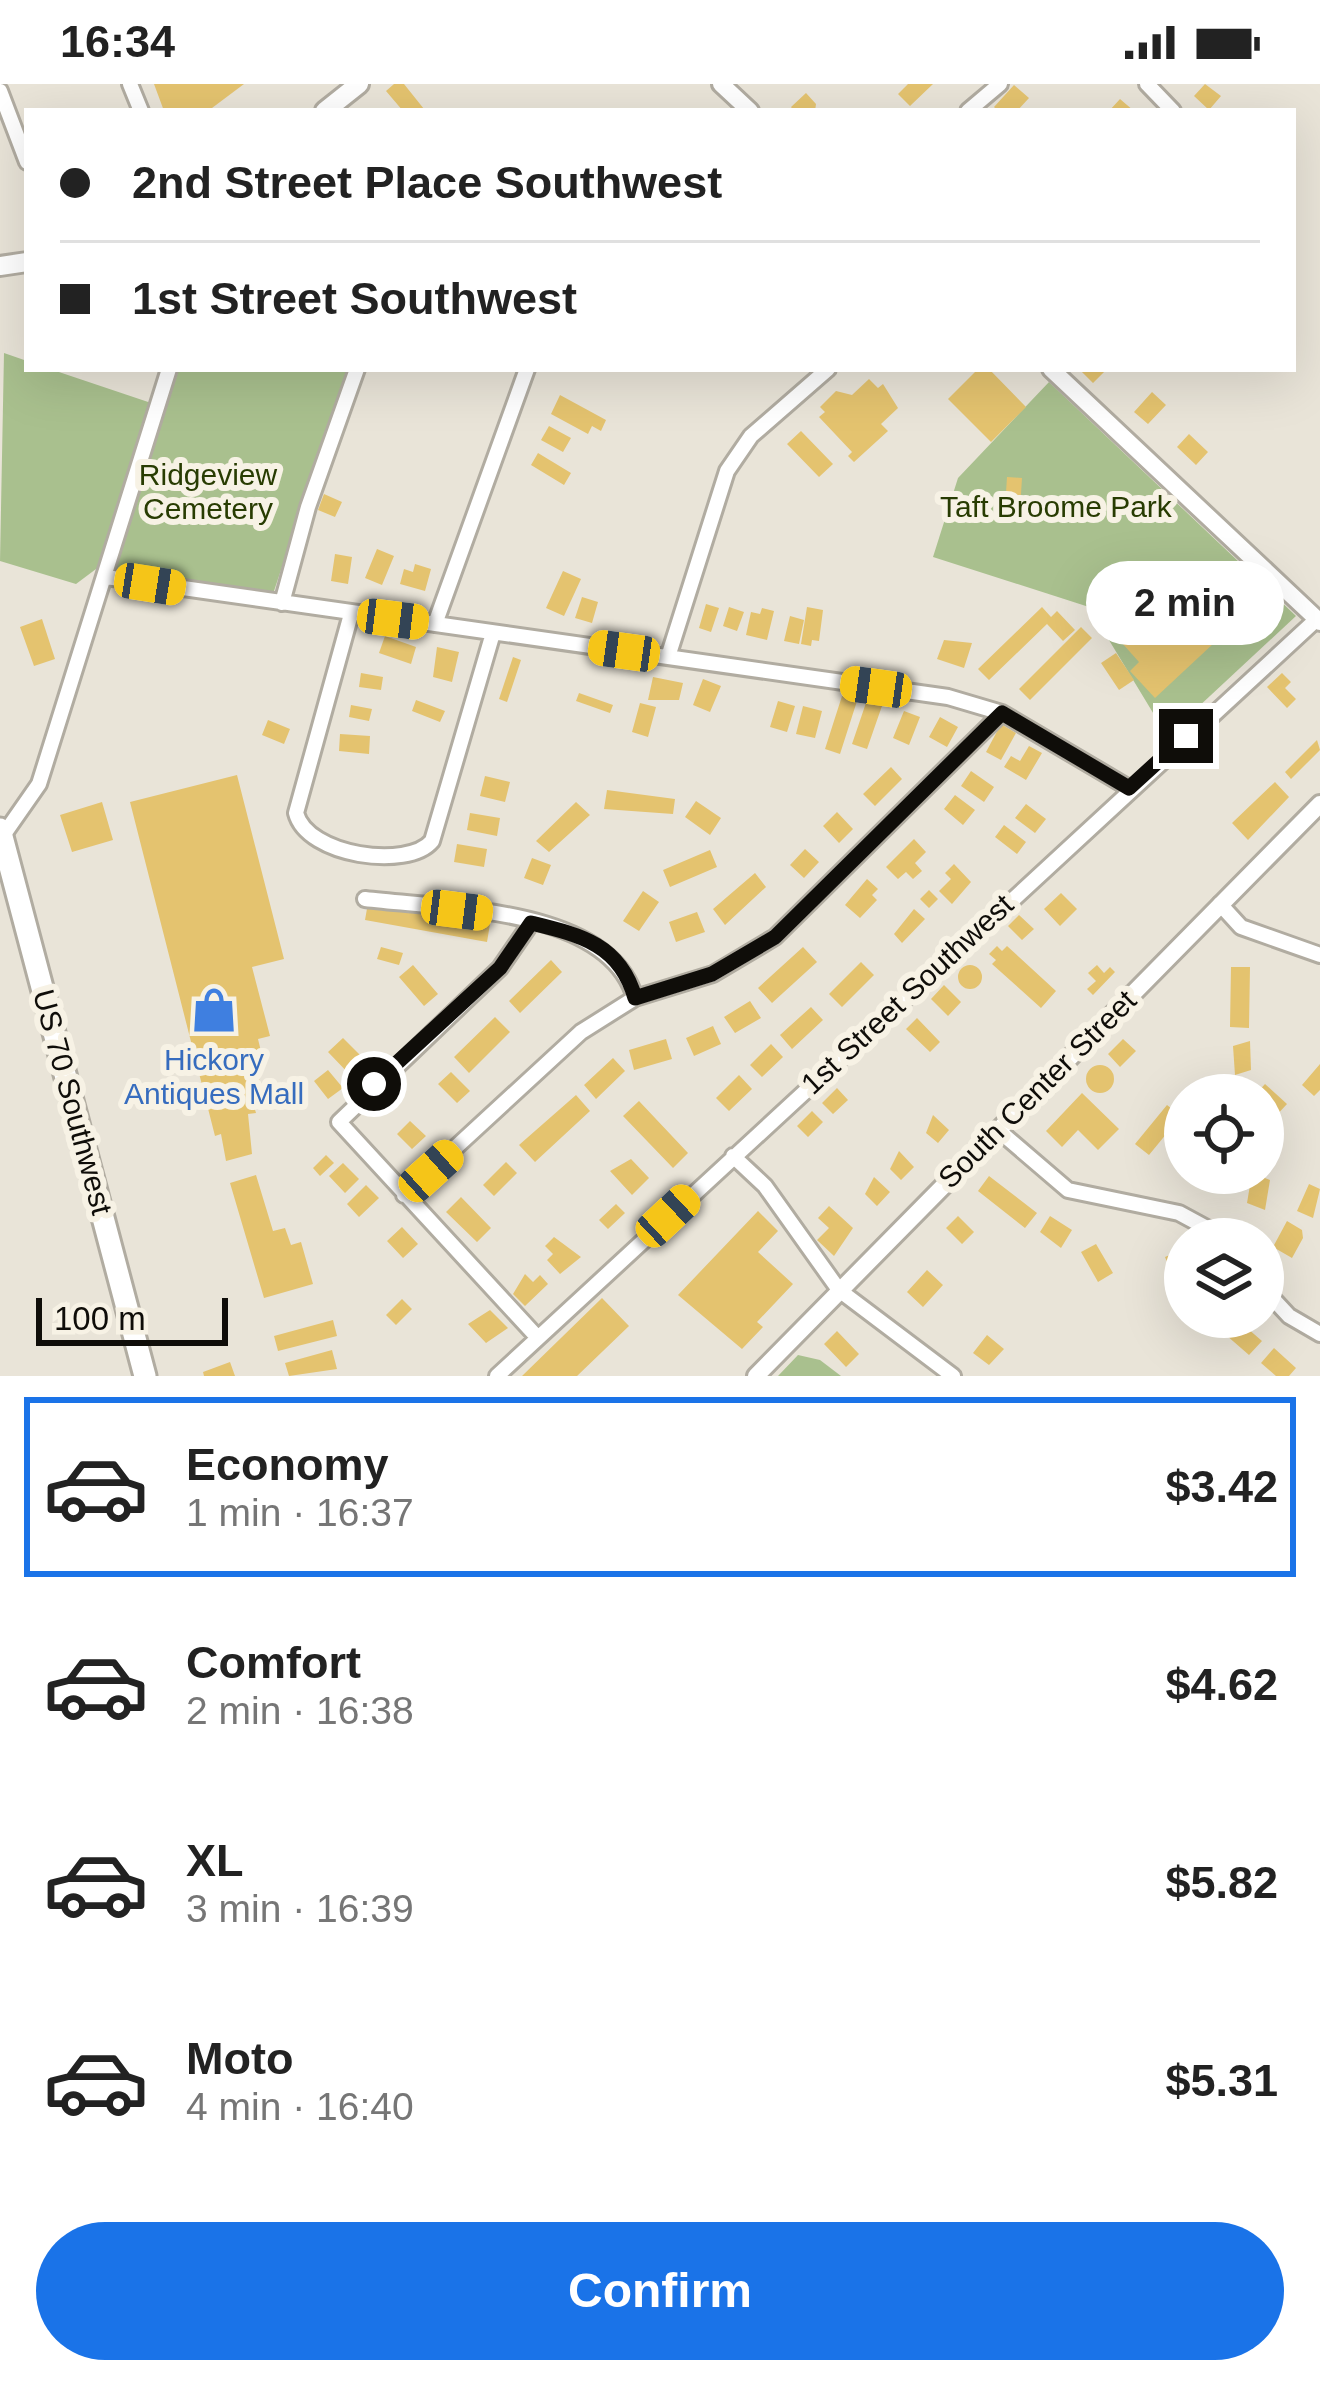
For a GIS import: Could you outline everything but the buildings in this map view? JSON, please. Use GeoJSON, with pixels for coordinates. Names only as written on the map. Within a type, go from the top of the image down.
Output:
{"type":"FeatureCollection","features":[{"type":"Feature","properties":{"kind":"main road"},"geometry":{"type":"LineString","coordinates":[[328,108],[354,85]]}},
{"type":"Feature","properties":{"kind":"main road","name":"US 70 Southwest"},"geometry":{"type":"LineString","coordinates":[[1,833],[146,1376]]}},
{"type":"Feature","properties":{"kind":"street"},"geometry":{"type":"LineString","coordinates":[[722,84],[747,108]]}},
{"type":"Feature","properties":{"kind":"street"},"geometry":{"type":"LineString","coordinates":[[974,108],[1000,84]]}},
{"type":"Feature","properties":{"kind":"street"},"geometry":{"type":"LineString","coordinates":[[1147,84],[1171,108]]}},
{"type":"Feature","properties":{"kind":"street"},"geometry":{"type":"LineString","coordinates":[[0,91],[24,154]]}},
{"type":"Feature","properties":{"kind":"street"},"geometry":{"type":"LineString","coordinates":[[1,833],[39,784],[169,372]]}},
{"type":"Feature","properties":{"kind":"street"},"geometry":{"type":"LineString","coordinates":[[282,603],[356,372]]}},
{"type":"Feature","properties":{"kind":"street"},"geometry":{"type":"LineString","coordinates":[[435,624],[526,372]]}},
{"type":"Feature","properties":{"kind":"street"},"geometry":{"type":"LineString","coordinates":[[668,657],[727,471],[751,436],[824,372]]}},
{"type":"Feature","properties":{"kind":"street"},"geometry":{"type":"LineString","coordinates":[[1054,372],[1319,619]]}},
{"type":"Feature","properties":{"kind":"street"},"geometry":{"type":"LineString","coordinates":[[106,577],[948,697],[1002,713],[1129,788]]}},
{"type":"Feature","properties":{"kind":"street"},"geometry":{"type":"LineString","coordinates":[[351,614],[296,813],[300,829],[317,844],[370,852],[415,855],[432,842],[493,633]]}},
{"type":"Feature","properties":{"kind":"street","name":"1st Street Southwest"},"geometry":{"type":"LineString","coordinates":[[497,1376],[1129,788],[1319,619]]}},
{"type":"Feature","properties":{"kind":"street"},"geometry":{"type":"LineString","coordinates":[[404,1195],[581,1032],[635,998],[712,974],[775,937],[1002,713]]}},
{"type":"Feature","properties":{"kind":"street","name":"South Center Street"},"geometry":{"type":"LineString","coordinates":[[756,1376],[1320,804]]}},
{"type":"Feature","properties":{"kind":"street"},"geometry":{"type":"LineString","coordinates":[[364,899],[531,923],[603,947],[622,966],[635,998]]}},
{"type":"Feature","properties":{"kind":"street"},"geometry":{"type":"LineString","coordinates":[[1220,904],[1241,927],[1320,955]]}},
{"type":"Feature","properties":{"kind":"street"},"geometry":{"type":"LineString","coordinates":[[531,923],[500,968],[339,1122],[538,1338]]}},
{"type":"Feature","properties":{"kind":"street"},"geometry":{"type":"LineString","coordinates":[[998,1130],[1068,1190],[1188,1218]]}},
{"type":"Feature","properties":{"kind":"street"},"geometry":{"type":"LineString","coordinates":[[733,1156],[765,1186],[839,1290],[952,1376]]}},
{"type":"Feature","properties":{"kind":"street"},"geometry":{"type":"LineString","coordinates":[[1284,1311],[1320,1334]]}},
{"type":"Feature","properties":{"kind":"green space","name":"Ridgeview Cemetery"},"geometry":{"type":"Polygon","coordinates":[[[4,353],[24,360],[24,372],[59,372],[166,408],[178,372],[347,372],[273,594],[96,569],[76,584],[0,561],[4,353]]]}},
{"type":"Feature","properties":{"kind":"green space","name":"Taft Broome Park"},"geometry":{"type":"Polygon","coordinates":[[[1049,382],[1296,616],[1167,736],[1089,607],[933,557],[958,478],[1049,382]]]}},
{"type":"Feature","properties":{"kind":"green space"},"geometry":{"type":"Polygon","coordinates":[[[798,1355],[820,1360],[841,1376],[778,1376],[798,1355]]]}},
{"type":"Feature","properties":{"kind":"place","name":"Hickory Antiques Mall"},"geometry":{"type":"Point","coordinates":[214,1010]}},
{"type":"Feature","properties":{"kind":"route"},"geometry":{"type":"LineString","coordinates":[[374,1084],[500,968],[531,923],[579,934],[603,947],[622,966],[635,998],[682,986],[743,958],[794,920],[944,776],[1002,713],[1129,788],[1186,736]]}}]}
